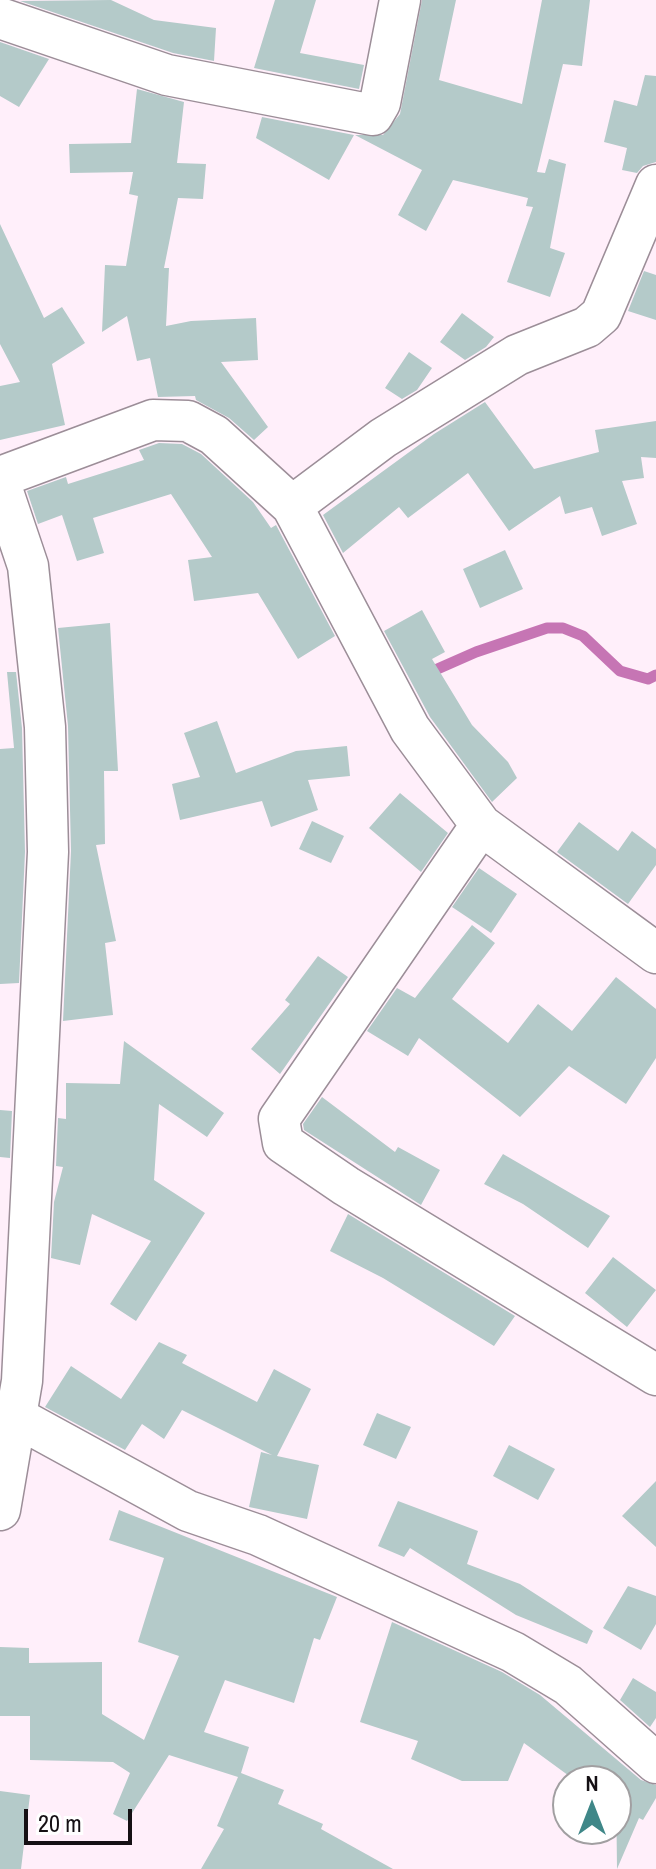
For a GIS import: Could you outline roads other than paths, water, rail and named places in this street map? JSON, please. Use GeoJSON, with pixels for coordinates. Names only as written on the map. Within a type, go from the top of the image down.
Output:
{"type":"FeatureCollection","features":[{"type":"Feature","properties":{"kind":"street"},"geometry":{"type":"LineString","coordinates":[[0,18],[167,75],[373,115],[380,103],[400,0]]}},
{"type":"Feature","properties":{"kind":"street"},"geometry":{"type":"LineString","coordinates":[[292,506],[383,438],[517,355],[587,327],[601,315],[656,185]]}},
{"type":"Feature","properties":{"kind":"street"},"geometry":{"type":"LineString","coordinates":[[0,1510],[18,1418],[48,852],[45,727],[28,566],[0,480],[153,420],[188,421],[214,435],[292,506],[410,729],[481,825],[656,953]]}},
{"type":"Feature","properties":{"kind":"street"},"geometry":{"type":"LineString","coordinates":[[481,825],[279,1119],[283,1143],[346,1186],[656,1375]]}},
{"type":"Feature","properties":{"kind":"street"},"geometry":{"type":"LineString","coordinates":[[18,1418],[188,1511],[258,1535],[513,1652],[577,1692],[656,1763]]}},
{"type":"Feature","properties":{"kind":"waterway"},"geometry":{"type":"LineString","coordinates":[[426,674],[476,652],[547,628],[563,628],[583,636],[620,671],[648,679],[656,675]]}}]}
